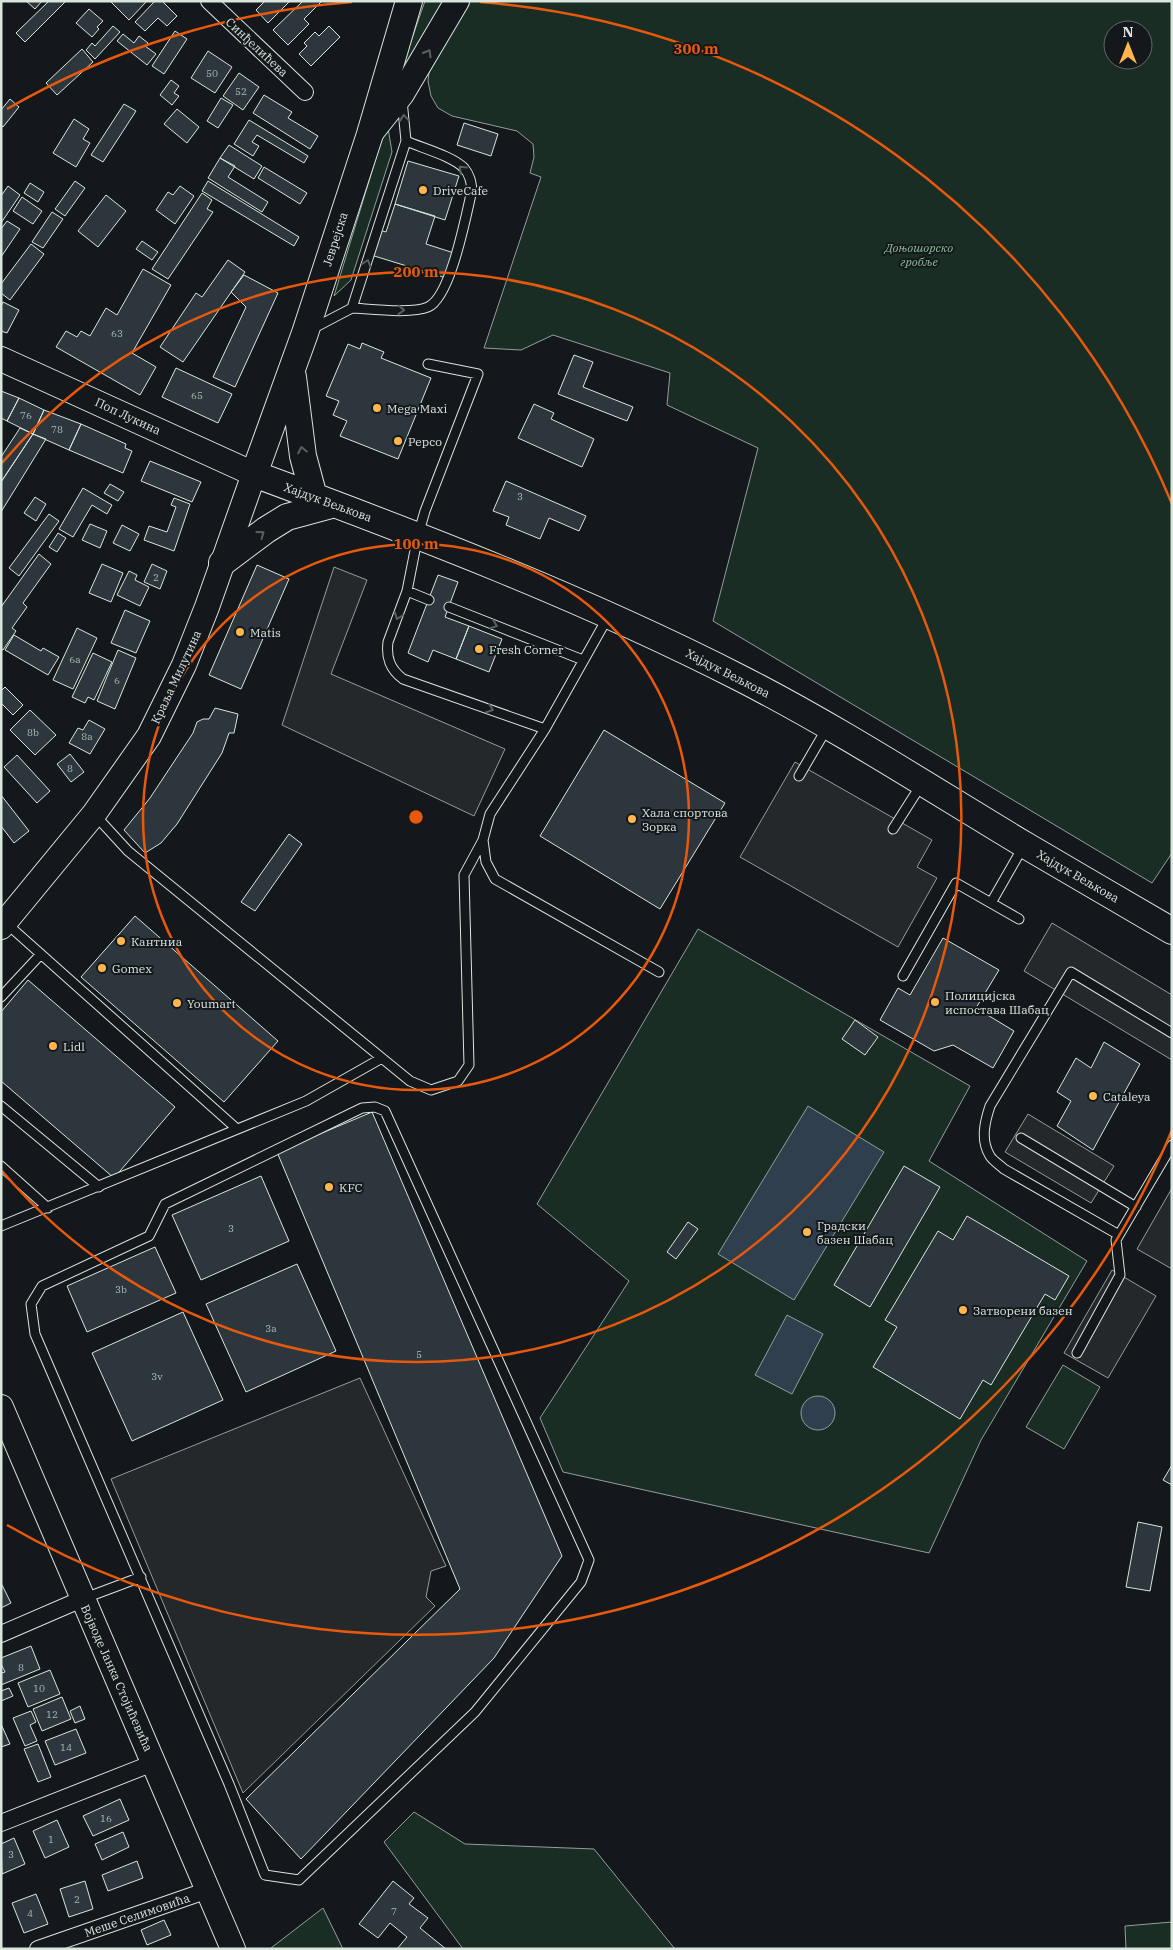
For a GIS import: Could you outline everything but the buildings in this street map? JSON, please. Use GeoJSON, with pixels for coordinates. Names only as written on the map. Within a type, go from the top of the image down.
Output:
{"type":"FeatureCollection","features":[{"type":"Feature","properties":{"kind":"main road","name":"Јеврејска"},"geometry":{"type":"LineString","coordinates":[[254,474],[305,333],[370,134],[409,1]]}},
{"type":"Feature","properties":{"kind":"main road"},"geometry":{"type":"LineString","coordinates":[[222,563],[266,530],[287,518],[325,501],[301,449],[292,370]]}},
{"type":"Feature","properties":{"kind":"main road","name":"Хајдук Вељкова"},"geometry":{"type":"LineString","coordinates":[[254,474],[418,535],[609,615],[724,670],[828,726],[1172,931]]}},
{"type":"Feature","properties":{"kind":"street","name":"Синђелићева"},"geometry":{"type":"LineString","coordinates":[[209,1],[305,92]]}},
{"type":"Feature","properties":{"kind":"street"},"geometry":{"type":"LineString","coordinates":[[370,134],[402,94],[457,1]]}},
{"type":"Feature","properties":{"kind":"street","name":"Поп Лукина"},"geometry":{"type":"LineString","coordinates":[[1,359],[254,474]]}},
{"type":"Feature","properties":{"kind":"street","name":"Краља Милутина"},"geometry":{"type":"LineString","coordinates":[[3,925],[94,814],[130,764],[169,699],[201,623],[254,474]]}},
{"type":"Feature","properties":{"kind":"street","name":"Војводе Јанка Стојићевића"},"geometry":{"type":"LineString","coordinates":[[1,1407],[233,1949]]}},
{"type":"Feature","properties":{"kind":"street"},"geometry":{"type":"LineString","coordinates":[[1,1634],[82,1599]]}},
{"type":"Feature","properties":{"kind":"street"},"geometry":{"type":"LineString","coordinates":[[1,1823],[154,1763]]}},
{"type":"Feature","properties":{"kind":"street","name":"Меше Селимовића"},"geometry":{"type":"LineString","coordinates":[[38,1949],[208,1890]]}},
{"type":"Feature","properties":{"kind":"lane"},"geometry":{"type":"LineString","coordinates":[[352,308],[406,141],[402,94]]}},
{"type":"Feature","properties":{"kind":"lane"},"geometry":{"type":"LineString","coordinates":[[305,333],[352,308],[416,310],[430,307],[446,286],[472,190],[471,179],[464,168],[453,161],[406,141]]}},
{"type":"Feature","properties":{"kind":"lane"},"geometry":{"type":"LineString","coordinates":[[428,364],[478,374],[424,511],[407,591],[388,642],[390,666],[403,679],[545,729]]}},
{"type":"Feature","properties":{"kind":"lane"},"geometry":{"type":"LineString","coordinates":[[407,591],[429,600]]}},
{"type":"Feature","properties":{"kind":"lane"},"geometry":{"type":"LineString","coordinates":[[448,607],[583,660]]}},
{"type":"Feature","properties":{"kind":"lane"},"geometry":{"type":"LineString","coordinates":[[94,814],[128,851],[410,1081],[432,1090],[458,1082],[469,1065],[464,875],[483,840],[490,814],[545,729],[609,615]]}},
{"type":"Feature","properties":{"kind":"lane"},"geometry":{"type":"LineString","coordinates":[[799,776],[828,726]]}},
{"type":"Feature","properties":{"kind":"lane"},"geometry":{"type":"LineString","coordinates":[[893,830],[922,782]]}},
{"type":"Feature","properties":{"kind":"lane"},"geometry":{"type":"LineString","coordinates":[[483,840],[486,862],[495,880],[658,972]]}},
{"type":"Feature","properties":{"kind":"lane"},"geometry":{"type":"LineString","coordinates":[[991,903],[1025,845]]}},
{"type":"Feature","properties":{"kind":"lane"},"geometry":{"type":"LineString","coordinates":[[903,976],[956,883],[1019,919]]}},
{"type":"Feature","properties":{"kind":"lane"},"geometry":{"type":"LineString","coordinates":[[3,925],[41,954],[237,1129]]}},
{"type":"Feature","properties":{"kind":"lane"},"geometry":{"type":"LineString","coordinates":[[1,997],[41,954]]}},
{"type":"Feature","properties":{"kind":"lane"},"geometry":{"type":"LineString","coordinates":[[1119,1235],[1004,1169],[989,1156],[984,1136],[984,1124],[990,1106],[1071,972],[1172,1033]]}},
{"type":"Feature","properties":{"kind":"lane"},"geometry":{"type":"LineString","coordinates":[[1,1226],[306,1101],[382,1058]]}},
{"type":"Feature","properties":{"kind":"lane"},"geometry":{"type":"LineString","coordinates":[[1,1106],[99,1187]]}},
{"type":"Feature","properties":{"kind":"lane"},"geometry":{"type":"LineString","coordinates":[[375,1107],[386,1111],[589,1560],[581,1582],[475,1712],[299,1880],[266,1875],[140,1577],[35,1334],[31,1304],[42,1286],[149,1236],[165,1204],[362,1108],[375,1107]]}},
{"type":"Feature","properties":{"kind":"lane"},"geometry":{"type":"LineString","coordinates":[[1020,1138],[1136,1207]]}},
{"type":"Feature","properties":{"kind":"lane"},"geometry":{"type":"LineString","coordinates":[[1077,1353],[1120,1275],[1116,1240],[1172,1146]]}},
{"type":"Feature","properties":{"kind":"lane"},"geometry":{"type":"LineString","coordinates":[[1,1166],[48,1208]]}},
{"type":"Feature","properties":{"kind":"lane"},"geometry":{"type":"LineString","coordinates":[[82,1599],[140,1577]]}},
{"type":"Feature","properties":{"kind":"green space"},"geometry":{"type":"Polygon","coordinates":[[[425,1],[447,1],[406,75],[400,73],[425,1]]]}},
{"type":"Feature","properties":{"kind":"green space","name":"Доњошорско гробље"},"geometry":{"type":"Polygon","coordinates":[[[467,1],[1172,1],[1172,853],[1152,883],[713,621],[758,448],[667,405],[670,373],[553,335],[521,350],[484,348],[541,177],[530,173],[534,157],[533,144],[517,131],[452,116],[438,108],[431,96],[428,81],[430,63],[467,1]]]}},
{"type":"Feature","properties":{"kind":"green space"},"geometry":{"type":"Polygon","coordinates":[[[387,122],[392,152],[351,280],[334,296],[387,122]]]}},
{"type":"Feature","properties":{"kind":"green space","name":"Градски базен Шабац"},"geometry":{"type":"Polygon","coordinates":[[[698,929],[970,1086],[929,1161],[1087,1261],[981,1440],[929,1553],[563,1472],[540,1418],[629,1281],[537,1204],[698,929]]]}},
{"type":"Feature","properties":{"kind":"green space"},"geometry":{"type":"Polygon","coordinates":[[[1063,1365],[1100,1387],[1064,1449],[1026,1427],[1063,1365]]]}},
{"type":"Feature","properties":{"kind":"green space"},"geometry":{"type":"Polygon","coordinates":[[[414,1812],[465,1844],[594,1849],[675,1949],[463,1949],[384,1842],[414,1812]]]}},
{"type":"Feature","properties":{"kind":"green space"},"geometry":{"type":"Polygon","coordinates":[[[323,1908],[343,1949],[271,1949],[271,1948],[323,1908]]]}},
{"type":"Feature","properties":{"kind":"green space"},"geometry":{"type":"Polygon","coordinates":[[[1172,1922],[1172,1949],[1126,1949],[1125,1926],[1172,1922]]]}},
{"type":"Feature","properties":{"kind":"shaded area"},"geometry":{"type":"Polygon","coordinates":[[[334,567],[367,580],[331,674],[505,749],[474,816],[282,725],[334,567]]]}},
{"type":"Feature","properties":{"kind":"shaded area"},"geometry":{"type":"Polygon","coordinates":[[[795,762],[932,840],[917,867],[937,878],[898,947],[740,857],[795,762]]]}},
{"type":"Feature","properties":{"kind":"shaded area"},"geometry":{"type":"Polygon","coordinates":[[[1052,923],[1172,995],[1172,1060],[1024,971],[1052,923]]]}},
{"type":"Feature","properties":{"kind":"shaded area"},"geometry":{"type":"Polygon","coordinates":[[[1028,1114],[1114,1166],[1091,1203],[1005,1152],[1028,1114]]]}},
{"type":"Feature","properties":{"kind":"shaded area"},"geometry":{"type":"Polygon","coordinates":[[[1172,1188],[1172,1269],[1137,1249],[1172,1188]]]}},
{"type":"Feature","properties":{"kind":"shaded area"},"geometry":{"type":"Polygon","coordinates":[[[1112,1270],[1156,1296],[1108,1378],[1064,1353],[1112,1270]]]}},
{"type":"Feature","properties":{"kind":"shaded area"},"geometry":{"type":"Polygon","coordinates":[[[360,1378],[446,1566],[431,1571],[426,1597],[435,1606],[243,1793],[111,1479],[360,1378]]]}},
{"type":"Feature","properties":{"kind":"water"},"geometry":{"type":"Polygon","coordinates":[[[808,1106],[884,1152],[794,1300],[718,1254],[808,1106]]]}},
{"type":"Feature","properties":{"kind":"water"},"geometry":{"type":"Polygon","coordinates":[[[787,1315],[823,1334],[792,1394],[755,1375],[787,1315]]]}},
{"type":"Feature","properties":{"kind":"water"},"geometry":{"type":"Polygon","coordinates":[[[818,1396],[830,1401],[835,1413],[830,1425],[818,1430],[806,1425],[801,1413],[806,1401],[818,1396]]]}},
{"type":"Feature","properties":{"kind":"place","name":"DriveCafe"},"geometry":{"type":"Point","coordinates":[423,190]}},
{"type":"Feature","properties":{"kind":"place","name":"Mega Maxi"},"geometry":{"type":"Point","coordinates":[377,408]}},
{"type":"Feature","properties":{"kind":"place","name":"Pepco"},"geometry":{"type":"Point","coordinates":[398,441]}},
{"type":"Feature","properties":{"kind":"place","name":"Matis"},"geometry":{"type":"Point","coordinates":[240,632]}},
{"type":"Feature","properties":{"kind":"place","name":"Fresh Corner"},"geometry":{"type":"Point","coordinates":[479,649]}},
{"type":"Feature","properties":{"kind":"place","name":"Хала спортова Зорка"},"geometry":{"type":"Point","coordinates":[632,819]}},
{"type":"Feature","properties":{"kind":"place","name":"Кантниа"},"geometry":{"type":"Point","coordinates":[121,941]}},
{"type":"Feature","properties":{"kind":"place","name":"Gomex"},"geometry":{"type":"Point","coordinates":[102,968]}},
{"type":"Feature","properties":{"kind":"place","name":"Полицијска испостава Шабац"},"geometry":{"type":"Point","coordinates":[935,1002]}},
{"type":"Feature","properties":{"kind":"place","name":"Youmart"},"geometry":{"type":"Point","coordinates":[177,1003]}},
{"type":"Feature","properties":{"kind":"place","name":"Lidl"},"geometry":{"type":"Point","coordinates":[53,1046]}},
{"type":"Feature","properties":{"kind":"place","name":"Cataleya"},"geometry":{"type":"Point","coordinates":[1093,1096]}},
{"type":"Feature","properties":{"kind":"place","name":"KFC"},"geometry":{"type":"Point","coordinates":[329,1187]}},
{"type":"Feature","properties":{"kind":"place","name":"Градски базен Шабац"},"geometry":{"type":"Point","coordinates":[807,1232]}},
{"type":"Feature","properties":{"kind":"place","name":"Затворени базен"},"geometry":{"type":"Point","coordinates":[963,1310]}}]}
